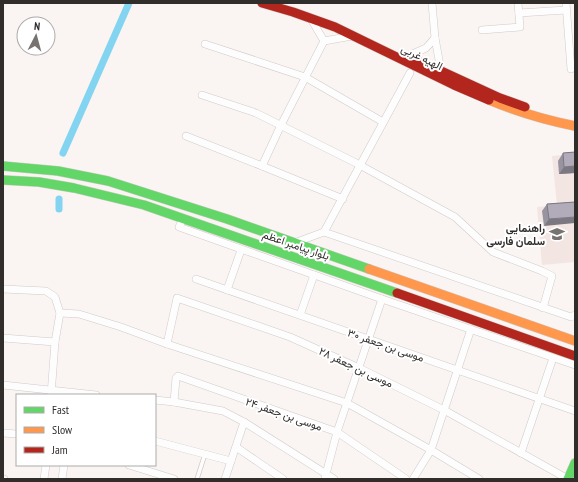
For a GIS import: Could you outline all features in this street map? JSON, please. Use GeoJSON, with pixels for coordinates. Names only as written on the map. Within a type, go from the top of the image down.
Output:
{"type":"FeatureCollection","features":[{"type":"Feature","properties":{"kind":"main road","name":"الهیه غربی"},"geometry":{"type":"LineString","coordinates":[[262,3],[335,28],[454,86],[508,108],[575,126]]}},
{"type":"Feature","properties":{"kind":"main road","name":"الهیه غربی"},"geometry":{"type":"LineString","coordinates":[[285,3],[337,22],[500,98],[541,113],[575,121]]}},
{"type":"Feature","properties":{"kind":"main road","name":"بلوار پیامبر اعظم"},"geometry":{"type":"LineString","coordinates":[[3,166],[58,171],[108,181],[160,197],[575,341]]}},
{"type":"Feature","properties":{"kind":"main road","name":"بلوار پیامبر اعظم"},"geometry":{"type":"LineString","coordinates":[[3,180],[56,185],[105,194],[182,219],[575,356]]}},
{"type":"Feature","properties":{"kind":"main road"},"geometry":{"type":"LineString","coordinates":[[563,337],[575,333]]}},
{"type":"Feature","properties":{"kind":"main road"},"geometry":{"type":"LineString","coordinates":[[568,479],[575,463]]}},
{"type":"Feature","properties":{"kind":"street"},"geometry":{"type":"LineString","coordinates":[[432,3],[435,38],[441,71]]}},
{"type":"Feature","properties":{"kind":"street"},"geometry":{"type":"LineString","coordinates":[[482,30],[520,27],[518,3]]}},
{"type":"Feature","properties":{"kind":"street"},"geometry":{"type":"LineString","coordinates":[[519,13],[566,6],[571,69]]}},
{"type":"Feature","properties":{"kind":"street"},"geometry":{"type":"LineString","coordinates":[[311,19],[324,41]]}},
{"type":"Feature","properties":{"kind":"street"},"geometry":{"type":"LineString","coordinates":[[324,41],[352,36]]}},
{"type":"Feature","properties":{"kind":"street"},"geometry":{"type":"LineString","coordinates":[[408,56],[426,48],[435,38]]}},
{"type":"Feature","properties":{"kind":"street"},"geometry":{"type":"LineString","coordinates":[[262,166],[324,41]]}},
{"type":"Feature","properties":{"kind":"street"},"geometry":{"type":"LineString","coordinates":[[205,44],[305,77],[383,122]]}},
{"type":"Feature","properties":{"kind":"street"},"geometry":{"type":"LineString","coordinates":[[324,232],[410,73]]}},
{"type":"Feature","properties":{"kind":"street"},"geometry":{"type":"LineString","coordinates":[[202,95],[256,113],[281,125],[455,217],[493,252],[552,276],[543,308]]}},
{"type":"Feature","properties":{"kind":"street"},"geometry":{"type":"LineString","coordinates":[[186,136],[343,199]]}},
{"type":"Feature","properties":{"kind":"street"},"geometry":{"type":"LineString","coordinates":[[182,219],[179,227],[241,250],[575,365]]}},
{"type":"Feature","properties":{"kind":"street"},"geometry":{"type":"LineString","coordinates":[[294,243],[324,232],[543,308],[571,317],[575,315]]}},
{"type":"Feature","properties":{"kind":"street"},"geometry":{"type":"LineString","coordinates":[[227,290],[241,250]]}},
{"type":"Feature","properties":{"kind":"street"},"geometry":{"type":"LineString","coordinates":[[300,315],[314,275]]}},
{"type":"Feature","properties":{"kind":"street","name":"موسی بن جعفر ۳۰"},"geometry":{"type":"LineString","coordinates":[[196,279],[575,411]]}},
{"type":"Feature","properties":{"kind":"street"},"geometry":{"type":"LineString","coordinates":[[3,289],[46,291],[55,297],[60,313],[55,342],[51,392]]}},
{"type":"Feature","properties":{"kind":"street","name":"موسی بن جعفر ۲۸"},"geometry":{"type":"LineString","coordinates":[[167,344],[178,298],[290,337],[359,368],[444,410],[568,479]]}},
{"type":"Feature","properties":{"kind":"street"},"geometry":{"type":"LineString","coordinates":[[326,477],[337,432],[382,299]]}},
{"type":"Feature","properties":{"kind":"street"},"geometry":{"type":"LineString","coordinates":[[60,313],[79,314],[121,327],[167,344],[347,403],[430,450],[473,478]]}},
{"type":"Feature","properties":{"kind":"street"},"geometry":{"type":"LineString","coordinates":[[413,479],[430,450],[471,329]]}},
{"type":"Feature","properties":{"kind":"street"},"geometry":{"type":"LineString","coordinates":[[3,338],[55,342]]}},
{"type":"Feature","properties":{"kind":"street"},"geometry":{"type":"LineString","coordinates":[[521,453],[553,358]]}},
{"type":"Feature","properties":{"kind":"street","name":"موسی بن جعفر ۲۴"},"geometry":{"type":"LineString","coordinates":[[174,402],[176,378],[178,376],[337,432],[406,479]]}},
{"type":"Feature","properties":{"kind":"street"},"geometry":{"type":"LineString","coordinates":[[3,385],[73,394]]}},
{"type":"Feature","properties":{"kind":"street"},"geometry":{"type":"LineString","coordinates":[[156,400],[223,411],[244,422],[326,477],[334,479]]}},
{"type":"Feature","properties":{"kind":"street"},"geometry":{"type":"LineString","coordinates":[[225,479],[244,422]]}},
{"type":"Feature","properties":{"kind":"street"},"geometry":{"type":"LineString","coordinates":[[3,433],[16,434]]}},
{"type":"Feature","properties":{"kind":"street"},"geometry":{"type":"LineString","coordinates":[[156,441],[231,461]]}},
{"type":"Feature","properties":{"kind":"street"},"geometry":{"type":"LineString","coordinates":[[236,447],[283,479]]}},
{"type":"Feature","properties":{"kind":"street"},"geometry":{"type":"LineString","coordinates":[[44,479],[46,466]]}},
{"type":"Feature","properties":{"kind":"street"},"geometry":{"type":"LineString","coordinates":[[62,479],[64,466]]}},
{"type":"Feature","properties":{"kind":"street"},"geometry":{"type":"LineString","coordinates":[[132,466],[174,479]]}},
{"type":"Feature","properties":{"kind":"lane"},"geometry":{"type":"LineString","coordinates":[[197,479],[205,454]]}},
{"type":"Feature","properties":{"kind":"shaded area","name":"راهنمایی سلمان فارسی"},"geometry":{"type":"Polygon","coordinates":[[[575,154],[575,262],[542,265],[537,207],[557,205],[552,156],[575,154]]]}},
{"type":"Feature","properties":{"kind":"building"},"geometry":{"type":"Polygon","coordinates":[[[575,152],[575,166],[564,167],[563,153],[575,152]]]}},
{"type":"Feature","properties":{"kind":"building"},"geometry":{"type":"Polygon","coordinates":[[[575,202],[575,217],[549,219],[547,204],[575,202]]]}},
{"type":"Feature","properties":{"kind":"waterway"},"geometry":{"type":"LineString","coordinates":[[63,153],[129,3]]}},
{"type":"Feature","properties":{"kind":"waterway"},"geometry":{"type":"LineString","coordinates":[[59,199],[59,209]]}},
{"type":"Feature","properties":{"kind":"traffic: fast"},"geometry":{"type":"LineString","coordinates":[[3,166],[58,171],[108,181],[227,219],[369,269]]}},
{"type":"Feature","properties":{"kind":"traffic: fast"},"geometry":{"type":"LineString","coordinates":[[3,180],[39,182],[74,188],[144,205],[397,293]]}},
{"type":"Feature","properties":{"kind":"traffic: fast"},"geometry":{"type":"LineString","coordinates":[[568,479],[575,463]]}},
{"type":"Feature","properties":{"kind":"traffic: slow"},"geometry":{"type":"LineString","coordinates":[[489,100],[532,115],[575,126]]}},
{"type":"Feature","properties":{"kind":"traffic: slow"},"geometry":{"type":"LineString","coordinates":[[369,269],[575,341]]}},
{"type":"Feature","properties":{"kind":"traffic: jam"},"geometry":{"type":"LineString","coordinates":[[262,3],[335,27],[454,85],[489,100]]}},
{"type":"Feature","properties":{"kind":"traffic: jam"},"geometry":{"type":"LineString","coordinates":[[413,58],[500,98],[525,107]]}},
{"type":"Feature","properties":{"kind":"traffic: jam"},"geometry":{"type":"LineString","coordinates":[[397,293],[575,356]]}},
{"type":"Feature","properties":{"kind":"place","name":"راهنمایی سلمان فارسی"},"geometry":{"type":"Point","coordinates":[557,234]}}]}
